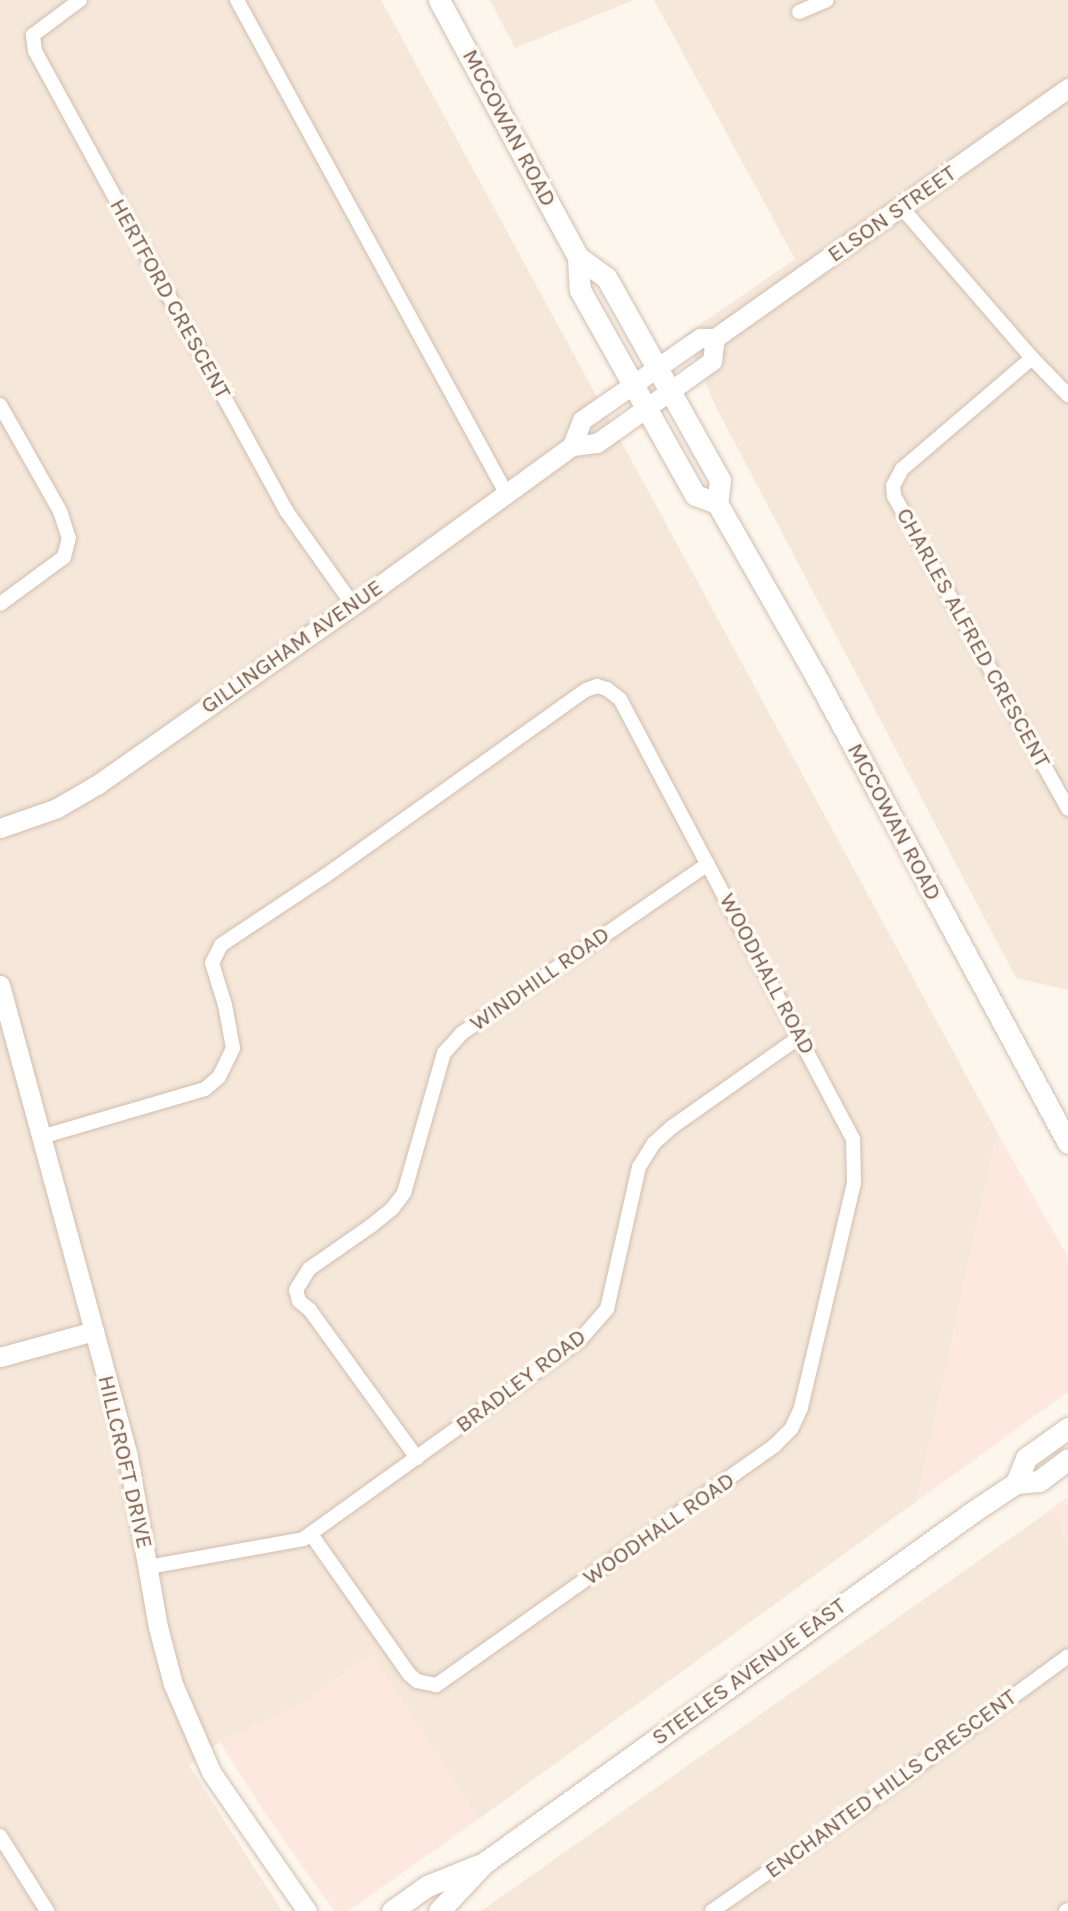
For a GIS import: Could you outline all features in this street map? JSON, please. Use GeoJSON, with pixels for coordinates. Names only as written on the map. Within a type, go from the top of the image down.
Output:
{"type":"FeatureCollection","features":[{"type":"Feature","properties":{"kind":"main road","name":"MCCOWAN ROAD"},"geometry":{"type":"LineString","coordinates":[[439,0],[578,257],[580,290],[695,495],[717,503]]}},
{"type":"Feature","properties":{"kind":"main road","name":"MCCOWAN ROAD"},"geometry":{"type":"LineString","coordinates":[[578,257],[607,277],[720,480],[717,503],[814,673],[1068,1143]]}},
{"type":"Feature","properties":{"kind":"main road","name":"STEELES AVENUE EAST"},"geometry":{"type":"LineString","coordinates":[[1016,1483],[1026,1458],[1068,1428]]}},
{"type":"Feature","properties":{"kind":"main road","name":"STEELES AVENUE EAST"},"geometry":{"type":"LineString","coordinates":[[439,1911],[484,1863],[1016,1483],[1039,1481],[1068,1459]]}},
{"type":"Feature","properties":{"kind":"main road","name":"STEELES AVENUE EAST"},"geometry":{"type":"LineString","coordinates":[[392,1911],[427,1886],[484,1863]]}},
{"type":"Feature","properties":{"kind":"street","name":"HERTFORD CRESCENT"},"geometry":{"type":"LineString","coordinates":[[80,0],[33,35],[35,51],[287,512],[353,605]]}},
{"type":"Feature","properties":{"kind":"street"},"geometry":{"type":"LineString","coordinates":[[237,0],[506,492]]}},
{"type":"Feature","properties":{"kind":"street"},"geometry":{"type":"LineString","coordinates":[[799,12],[827,0]]}},
{"type":"Feature","properties":{"kind":"street","name":"ELSON STREET"},"geometry":{"type":"LineString","coordinates":[[635,384],[700,338],[715,338],[1068,88]]}},
{"type":"Feature","properties":{"kind":"street"},"geometry":{"type":"LineString","coordinates":[[902,208],[1031,358],[1068,395]]}},
{"type":"Feature","properties":{"kind":"street"},"geometry":{"type":"LineString","coordinates":[[670,391],[712,361],[715,338]]}},
{"type":"Feature","properties":{"kind":"street","name":"CHARLES ALFRED CRESCENT"},"geometry":{"type":"LineString","coordinates":[[1031,358],[902,469],[893,486],[894,496],[1068,809]]}},
{"type":"Feature","properties":{"kind":"street","name":"GILLINGHAM AVENUE"},"geometry":{"type":"LineString","coordinates":[[572,446],[582,420],[635,384]]}},
{"type":"Feature","properties":{"kind":"street","name":"GILLINGHAM AVENUE"},"geometry":{"type":"LineString","coordinates":[[0,828],[44,813],[82,794],[353,605],[572,446],[597,443],[670,391]]}},
{"type":"Feature","properties":{"kind":"street"},"geometry":{"type":"LineString","coordinates":[[0,405],[68,526],[69,538],[64,557],[0,604]]}},
{"type":"Feature","properties":{"kind":"street","name":"WOODHALL ROAD"},"geometry":{"type":"LineString","coordinates":[[41,1137],[205,1089],[219,1077],[233,1048],[225,1005],[212,963],[221,945],[325,876],[586,690],[597,686],[607,688],[620,699],[850,1129],[856,1172],[805,1397],[783,1438],[436,1685],[417,1681],[409,1674],[311,1534]]}},
{"type":"Feature","properties":{"kind":"street","name":"WINDHILL ROAD"},"geometry":{"type":"LineString","coordinates":[[417,1458],[310,1310],[299,1301],[296,1290],[309,1269],[382,1217],[404,1193],[443,1053],[462,1033],[708,864]]}},
{"type":"Feature","properties":{"kind":"street","name":"HILLCROFT DRIVE"},"geometry":{"type":"LineString","coordinates":[[0,985],[128,1457],[170,1674],[200,1752],[229,1801],[307,1911]]}},
{"type":"Feature","properties":{"kind":"street","name":"BRADLEY ROAD"},"geometry":{"type":"LineString","coordinates":[[148,1567],[294,1542],[311,1534],[579,1341],[597,1325],[607,1309],[614,1289],[639,1167],[654,1143],[672,1127],[801,1036]]}},
{"type":"Feature","properties":{"kind":"street"},"geometry":{"type":"LineString","coordinates":[[0,1357],[94,1331]]}},
{"type":"Feature","properties":{"kind":"street","name":"ENCHANTED HILLS CRESCENT"},"geometry":{"type":"LineString","coordinates":[[712,1911],[862,1807],[1068,1656]]}},
{"type":"Feature","properties":{"kind":"street"},"geometry":{"type":"LineString","coordinates":[[0,1836],[47,1911]]}},
{"type":"Feature","properties":{"kind":"shaded area"},"geometry":{"type":"Polygon","coordinates":[[[0,0],[381,0],[997,1132],[917,1501],[479,1819],[371,1654],[301,1704],[220,1742],[189,1765],[282,1911],[0,1911],[0,0]]]}},
{"type":"Feature","properties":{"kind":"shaded area"},"geometry":{"type":"Polygon","coordinates":[[[490,0],[634,0],[515,48],[490,0]]]}},
{"type":"Feature","properties":{"kind":"shaded area"},"geometry":{"type":"Polygon","coordinates":[[[654,0],[1068,0],[1068,990],[1016,978],[716,407],[685,335],[795,259],[654,0]]]}},
{"type":"Feature","properties":{"kind":"shaded area"},"geometry":{"type":"Polygon","coordinates":[[[997,1132],[1068,1257],[1068,1392],[917,1501],[997,1132]]]}},
{"type":"Feature","properties":{"kind":"shaded area"},"geometry":{"type":"Polygon","coordinates":[[[1068,1497],[1068,1542],[1052,1509],[1068,1497]]]}},
{"type":"Feature","properties":{"kind":"shaded area"},"geometry":{"type":"Polygon","coordinates":[[[1052,1509],[1068,1542],[1068,1911],[481,1911],[1052,1509]]]}},
{"type":"Feature","properties":{"kind":"shaded area"},"geometry":{"type":"Polygon","coordinates":[[[371,1654],[479,1819],[348,1911],[334,1911],[264,1812],[220,1742],[301,1704],[371,1654]]]}}]}
